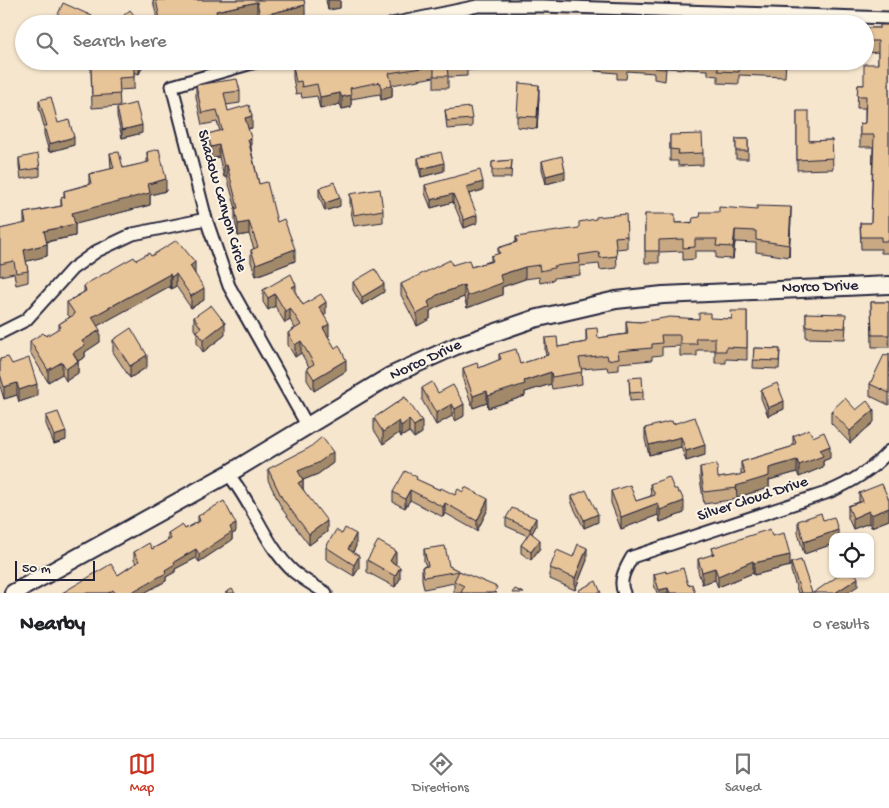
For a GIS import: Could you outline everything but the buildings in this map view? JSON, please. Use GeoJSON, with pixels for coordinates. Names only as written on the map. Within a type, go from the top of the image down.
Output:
{"type":"FeatureCollection","features":[{"type":"Feature","properties":{"kind":"main road","name":"Norco Drive"},"geometry":{"type":"LineString","coordinates":[[13,593],[228,474],[390,376],[456,346],[534,319],[616,300],[663,295],[889,286]]}},
{"type":"Feature","properties":{"kind":"street"},"geometry":{"type":"LineString","coordinates":[[435,15],[478,6],[786,15]]}},
{"type":"Feature","properties":{"kind":"street"},"geometry":{"type":"LineString","coordinates":[[874,18],[889,18]]}},
{"type":"Feature","properties":{"kind":"street","name":"Shadow Canyon Circle"},"geometry":{"type":"LineString","coordinates":[[227,70],[172,86],[206,219],[229,286],[307,425]]}},
{"type":"Feature","properties":{"kind":"street"},"geometry":{"type":"LineString","coordinates":[[0,333],[26,320],[72,269],[97,251],[133,234],[206,219]]}},
{"type":"Feature","properties":{"kind":"street","name":"Silver Cloud Drive"},"geometry":{"type":"LineString","coordinates":[[624,593],[622,588],[624,571],[632,557],[826,493],[851,482],[876,465],[889,451]]}},
{"type":"Feature","properties":{"kind":"street"},"geometry":{"type":"LineString","coordinates":[[228,474],[240,489],[278,554],[294,572],[326,593]]}}]}
